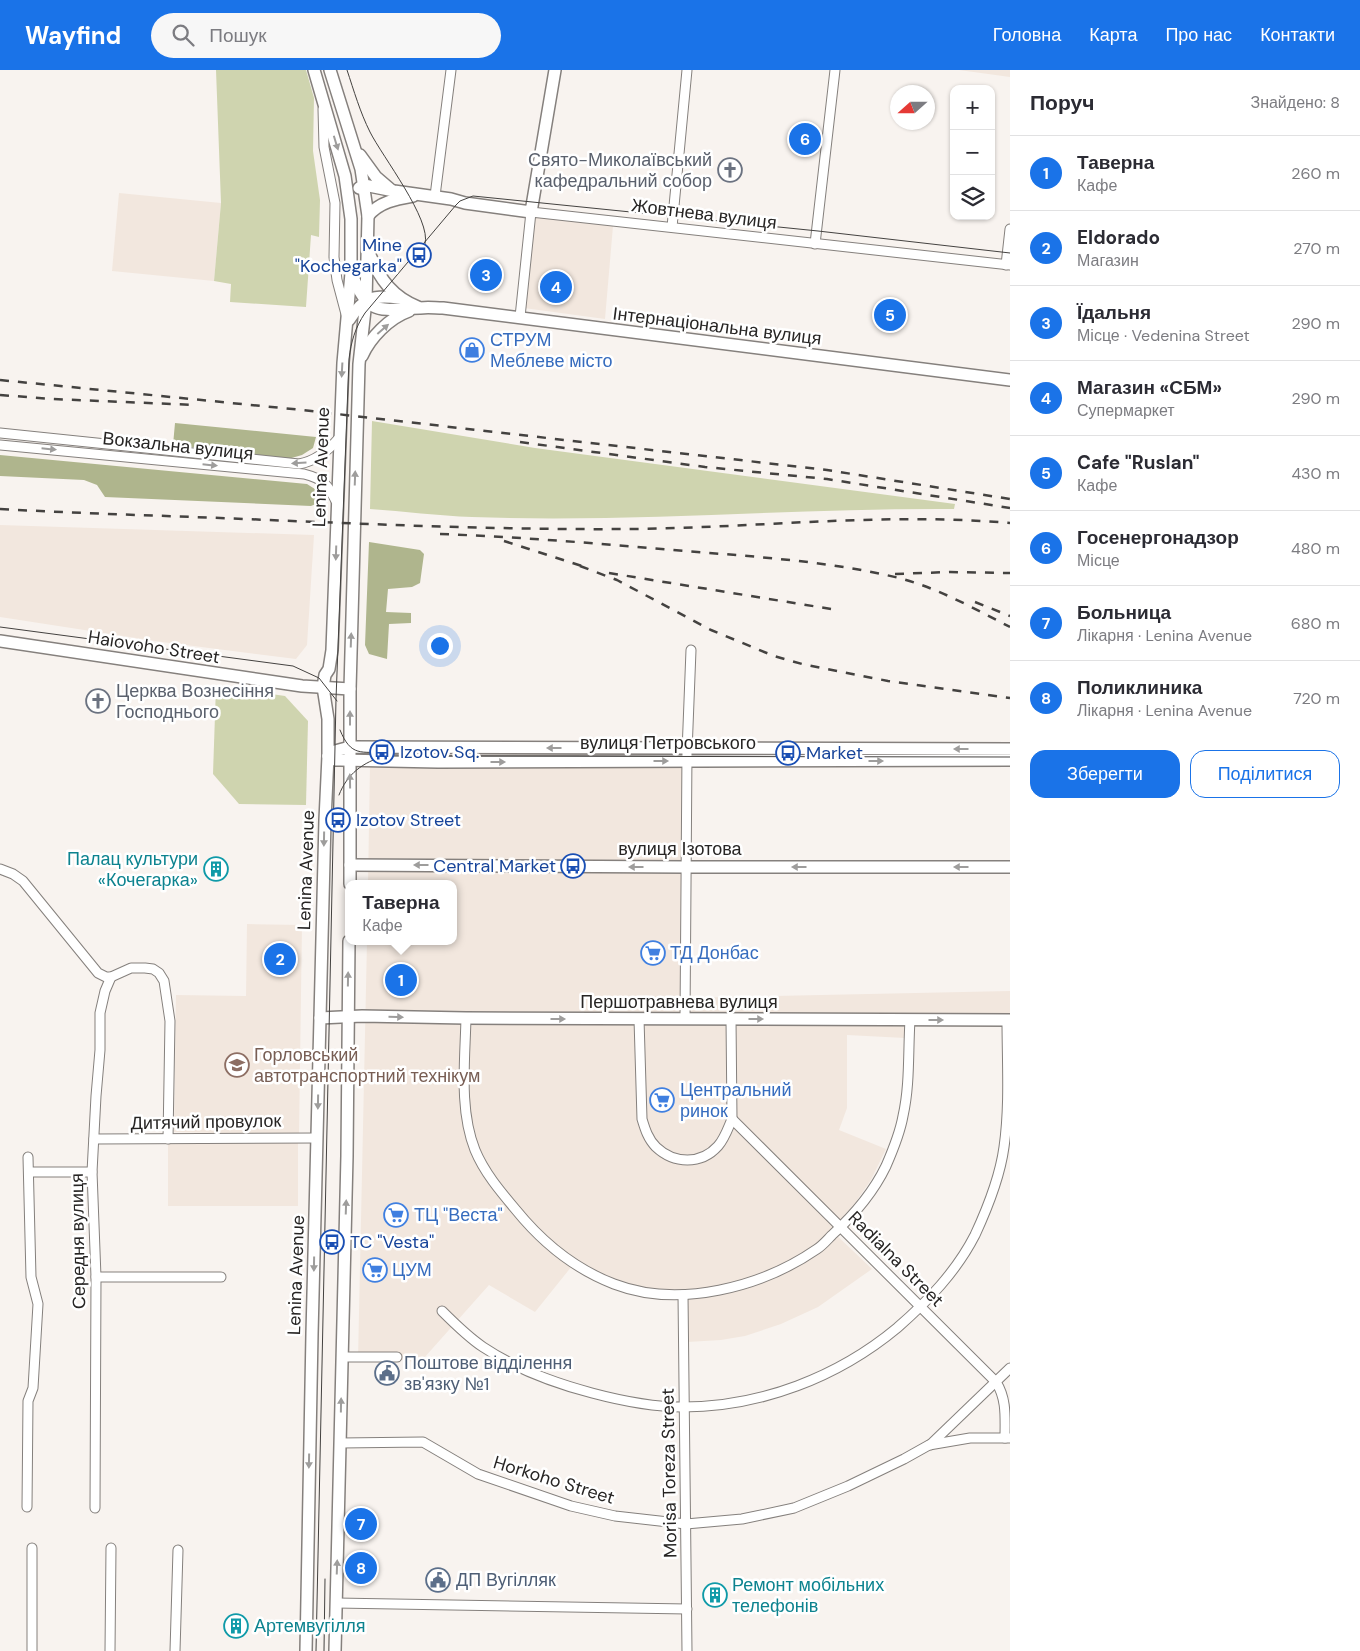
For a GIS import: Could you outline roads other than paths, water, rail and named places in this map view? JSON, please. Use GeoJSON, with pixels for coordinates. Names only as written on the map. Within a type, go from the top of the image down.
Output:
{"type":"FeatureCollection","features":[{"type":"Feature","properties":{"kind":"main road","name":"Lenina Avenue"},"geometry":{"type":"LineString","coordinates":[[306,1651],[320,1018],[328,756],[328,719],[323,688],[332,650],[339,438],[351,273],[349,204],[346,176],[314,70]]}},
{"type":"Feature","properties":{"kind":"main road","name":"Lenina Avenue"},"geometry":{"type":"LineString","coordinates":[[330,70],[364,185],[368,216],[366,301],[358,364],[350,689],[350,880]]}},
{"type":"Feature","properties":{"kind":"main road"},"geometry":{"type":"LineString","coordinates":[[530,212],[555,70]]}},
{"type":"Feature","properties":{"kind":"main road"},"geometry":{"type":"LineString","coordinates":[[353,145],[376,177],[394,191]]}},
{"type":"Feature","properties":{"kind":"main road"},"geometry":{"type":"LineString","coordinates":[[349,204],[355,192],[364,185]]}},
{"type":"Feature","properties":{"kind":"main road","name":"Жовтнева вулиця"},"geometry":{"type":"LineString","coordinates":[[364,185],[465,203],[530,212]]}},
{"type":"Feature","properties":{"kind":"main road"},"geometry":{"type":"LineString","coordinates":[[368,216],[374,209],[385,202],[430,196]]}},
{"type":"Feature","properties":{"kind":"main road","name":"Інтернаціональна вулиця"},"geometry":{"type":"LineString","coordinates":[[368,252],[377,272],[399,298],[420,308]]}},
{"type":"Feature","properties":{"kind":"main road"},"geometry":{"type":"LineString","coordinates":[[351,273],[358,290],[366,301]]}},
{"type":"Feature","properties":{"kind":"main road"},"geometry":{"type":"LineString","coordinates":[[348,322],[357,308],[366,301],[379,296],[399,298]]}},
{"type":"Feature","properties":{"kind":"main road","name":"Інтернаціональна вулиця"},"geometry":{"type":"LineString","coordinates":[[366,301],[377,308],[386,310],[443,308],[1010,380]]}},
{"type":"Feature","properties":{"kind":"main road","name":"Lenina Avenue"},"geometry":{"type":"LineString","coordinates":[[358,364],[365,349],[374,337],[403,313],[420,308]]}},
{"type":"Feature","properties":{"kind":"main road","name":"Haiovoho Street"},"geometry":{"type":"LineString","coordinates":[[0,641],[312,688],[319,694],[328,719]]}},
{"type":"Feature","properties":{"kind":"main road"},"geometry":{"type":"LineString","coordinates":[[302,686],[325,675]]}},
{"type":"Feature","properties":{"kind":"main road","name":"Haiovoho Street"},"geometry":{"type":"LineString","coordinates":[[302,686],[350,689]]}},
{"type":"Feature","properties":{"kind":"main road"},"geometry":{"type":"LineString","coordinates":[[328,756],[335,751],[350,747]]}},
{"type":"Feature","properties":{"kind":"main road","name":"вулиця Петровського"},"geometry":{"type":"LineString","coordinates":[[350,747],[1010,749]]}},
{"type":"Feature","properties":{"kind":"main road","name":"вулиця Петровського"},"geometry":{"type":"LineString","coordinates":[[328,756],[335,760],[438,762],[1010,760]]}},
{"type":"Feature","properties":{"kind":"main road","name":"вулиця Ізотова"},"geometry":{"type":"LineString","coordinates":[[350,865],[1010,867]]}},
{"type":"Feature","properties":{"kind":"main road"},"geometry":{"type":"LineString","coordinates":[[335,1651],[347,1156],[349,945]]}},
{"type":"Feature","properties":{"kind":"main road","name":"Першотравнева вулиця"},"geometry":{"type":"LineString","coordinates":[[320,1018],[347,1016],[1008,1020]]}},
{"type":"Feature","properties":{"kind":"street"},"geometry":{"type":"LineString","coordinates":[[430,196],[451,70]]}},
{"type":"Feature","properties":{"kind":"street"},"geometry":{"type":"LineString","coordinates":[[672,227],[687,70]]}},
{"type":"Feature","properties":{"kind":"street"},"geometry":{"type":"LineString","coordinates":[[815,244],[835,70]]}},
{"type":"Feature","properties":{"kind":"street"},"geometry":{"type":"LineString","coordinates":[[322,97],[324,147],[335,203],[334,257],[337,280],[348,322]]}},
{"type":"Feature","properties":{"kind":"street"},"geometry":{"type":"LineString","coordinates":[[335,229],[349,204]]}},
{"type":"Feature","properties":{"kind":"street"},"geometry":{"type":"LineString","coordinates":[[520,317],[530,212]]}},
{"type":"Feature","properties":{"kind":"street","name":"Жовтнева вулиця"},"geometry":{"type":"LineString","coordinates":[[530,212],[1008,265]]}},
{"type":"Feature","properties":{"kind":"street"},"geometry":{"type":"LineString","coordinates":[[1008,265],[1010,229]]}},
{"type":"Feature","properties":{"kind":"street","name":"Вокзальна вулиця"},"geometry":{"type":"LineString","coordinates":[[0,433],[299,464],[314,460],[339,438]]}},
{"type":"Feature","properties":{"kind":"street","name":"Вокзальна вулиця"},"geometry":{"type":"LineString","coordinates":[[0,444],[304,474],[320,479],[330,490],[337,505]]}},
{"type":"Feature","properties":{"kind":"street"},"geometry":{"type":"LineString","coordinates":[[684,1019],[687,748],[691,650]]}},
{"type":"Feature","properties":{"kind":"street"},"geometry":{"type":"LineString","coordinates":[[0,869],[13,874],[23,881],[98,973],[111,977],[131,968],[145,968],[159,973],[164,981],[170,1022],[168,1139]]}},
{"type":"Feature","properties":{"kind":"street","name":"Середня вулиця"},"geometry":{"type":"LineString","coordinates":[[95,1508],[96,1277],[92,1172],[100,1050],[100,1013],[105,991],[111,977]]}},
{"type":"Feature","properties":{"kind":"street"},"geometry":{"type":"LineString","coordinates":[[466,1018],[465,1097],[468,1124],[474,1149],[482,1166],[502,1193],[530,1226],[552,1247],[588,1272],[615,1285],[645,1292],[683,1295],[718,1291],[743,1284],[770,1273],[819,1248],[856,1212],[885,1167],[903,1117],[910,1020]]}},
{"type":"Feature","properties":{"kind":"street"},"geometry":{"type":"LineString","coordinates":[[638,1019],[642,1119],[647,1135],[656,1146],[668,1155],[684,1161],[695,1160],[707,1155],[718,1146],[726,1134],[732,1119],[731,1019]]}},
{"type":"Feature","properties":{"kind":"street"},"geometry":{"type":"LineString","coordinates":[[442,1311],[483,1347],[542,1377],[558,1384],[608,1397],[657,1406],[684,1407],[727,1404],[760,1397],[806,1383],[847,1364],[879,1343],[921,1308],[946,1280],[974,1236],[999,1173],[1004,1146],[1008,1020]]}},
{"type":"Feature","properties":{"kind":"street","name":"Radialna Street"},"geometry":{"type":"LineString","coordinates":[[732,1119],[996,1382],[1004,1400],[1008,1438]]}},
{"type":"Feature","properties":{"kind":"street","name":"Дитячий провулок"},"geometry":{"type":"LineString","coordinates":[[94,1139],[318,1138]]}},
{"type":"Feature","properties":{"kind":"street"},"geometry":{"type":"LineString","coordinates":[[26,1507],[28,1401],[33,1388],[38,1304],[31,1277],[28,1157]]}},
{"type":"Feature","properties":{"kind":"street"},"geometry":{"type":"LineString","coordinates":[[29,1172],[92,1172]]}},
{"type":"Feature","properties":{"kind":"street"},"geometry":{"type":"LineString","coordinates":[[96,1277],[221,1277]]}},
{"type":"Feature","properties":{"kind":"street","name":"Morisa Toreza Street"},"geometry":{"type":"LineString","coordinates":[[683,1295],[687,1651]]}},
{"type":"Feature","properties":{"kind":"street"},"geometry":{"type":"LineString","coordinates":[[342,1357],[397,1357]]}},
{"type":"Feature","properties":{"kind":"street"},"geometry":{"type":"LineString","coordinates":[[930,1445],[1010,1368]]}},
{"type":"Feature","properties":{"kind":"street"},"geometry":{"type":"LineString","coordinates":[[930,1445],[970,1438],[1008,1438]]}},
{"type":"Feature","properties":{"kind":"street","name":"Horkoho Street"},"geometry":{"type":"LineString","coordinates":[[341,1443],[424,1442],[478,1474],[570,1506],[615,1516],[686,1524],[742,1519],[794,1508],[848,1486],[930,1445]]}},
{"type":"Feature","properties":{"kind":"street"},"geometry":{"type":"LineString","coordinates":[[32,1548],[32,1651]]}},
{"type":"Feature","properties":{"kind":"street"},"geometry":{"type":"LineString","coordinates":[[110,1651],[111,1548]]}},
{"type":"Feature","properties":{"kind":"street"},"geometry":{"type":"LineString","coordinates":[[175,1651],[178,1550]]}},
{"type":"Feature","properties":{"kind":"street"},"geometry":{"type":"LineString","coordinates":[[336,1603],[687,1609]]}},
{"type":"Feature","properties":{"kind":"tram line"},"geometry":{"type":"LineString","coordinates":[[347,70],[370,132],[414,204],[425,233],[425,244]]}},
{"type":"Feature","properties":{"kind":"tram line"},"geometry":{"type":"LineString","coordinates":[[316,1651],[336,699],[349,359],[356,330],[365,313],[456,205],[460,201],[473,196],[818,231],[1010,253]]}},
{"type":"Feature","properties":{"kind":"tram line"},"geometry":{"type":"LineString","coordinates":[[0,627],[293,666],[319,678],[337,701]]}},
{"type":"Feature","properties":{"kind":"tram line"},"geometry":{"type":"LineString","coordinates":[[340,730],[348,745],[353,749],[364,752],[387,752]]}},
{"type":"Feature","properties":{"kind":"tram line"},"geometry":{"type":"LineString","coordinates":[[339,795],[351,775],[363,765],[385,756],[1010,757]]}},
{"type":"Feature","properties":{"kind":"tram line"},"geometry":{"type":"LineString","coordinates":[[324,1651],[325,1579]]}},
{"type":"Feature","properties":{"kind":"railway"},"geometry":{"type":"LineString","coordinates":[[0,380],[302,410],[827,470],[1010,499]]}},
{"type":"Feature","properties":{"kind":"railway"},"geometry":{"type":"LineString","coordinates":[[0,395],[195,405]]}},
{"type":"Feature","properties":{"kind":"railway"},"geometry":{"type":"LineString","coordinates":[[520,442],[705,467],[827,479],[1010,508]]}},
{"type":"Feature","properties":{"kind":"railway"},"geometry":{"type":"LineString","coordinates":[[0,509],[539,529],[677,528],[915,519],[1010,523]]}},
{"type":"Feature","properties":{"kind":"railway"},"geometry":{"type":"LineString","coordinates":[[440,534],[624,546],[846,567],[899,578],[928,587],[1010,627]]}},
{"type":"Feature","properties":{"kind":"railway"},"geometry":{"type":"LineString","coordinates":[[504,541],[588,568]]}},
{"type":"Feature","properties":{"kind":"railway"},"geometry":{"type":"LineString","coordinates":[[580,566],[617,580],[711,630],[774,656],[802,664],[888,681],[1010,698]]}},
{"type":"Feature","properties":{"kind":"railway"},"geometry":{"type":"LineString","coordinates":[[895,574],[950,572],[1010,573]]}},
{"type":"Feature","properties":{"kind":"railway"},"geometry":{"type":"LineString","coordinates":[[609,573],[831,609]]}},
{"type":"Feature","properties":{"kind":"railway"},"geometry":{"type":"LineString","coordinates":[[975,602],[1010,616]]}},
{"type":"Feature","properties":{"kind":"place","name":"Госенергонадзор"},"geometry":{"type":"Point","coordinates":[805,139]}},
{"type":"Feature","properties":{"kind":"place","name":"Свято-Миколаївський кафедральний собор"},"geometry":{"type":"Point","coordinates":[730,170]}},
{"type":"Feature","properties":{"kind":"place","name":"Mine \"Kochegarka\""},"geometry":{"type":"Point","coordinates":[419,255]}},
{"type":"Feature","properties":{"kind":"place","name":"Їдальня"},"geometry":{"type":"Point","coordinates":[486,275]}},
{"type":"Feature","properties":{"kind":"place","name":"Магазин «СБМ»"},"geometry":{"type":"Point","coordinates":[556,287]}},
{"type":"Feature","properties":{"kind":"place","name":"Cafe \"Ruslan\""},"geometry":{"type":"Point","coordinates":[890,315]}},
{"type":"Feature","properties":{"kind":"place","name":"СТРУМ Меблеве місто"},"geometry":{"type":"Point","coordinates":[472,350]}},
{"type":"Feature","properties":{"kind":"place","name":"Церква Вознесіння Господнього"},"geometry":{"type":"Point","coordinates":[98,701]}},
{"type":"Feature","properties":{"kind":"place","name":"Izotov Sq."},"geometry":{"type":"Point","coordinates":[382,752]}},
{"type":"Feature","properties":{"kind":"place","name":"Market"},"geometry":{"type":"Point","coordinates":[788,753]}},
{"type":"Feature","properties":{"kind":"place","name":"Izotov Street"},"geometry":{"type":"Point","coordinates":[338,820]}},
{"type":"Feature","properties":{"kind":"place","name":"Central Market"},"geometry":{"type":"Point","coordinates":[573,866]}},
{"type":"Feature","properties":{"kind":"place","name":"Палац культури «Кочегарка»"},"geometry":{"type":"Point","coordinates":[216,869]}},
{"type":"Feature","properties":{"kind":"place","name":"ТД Донбас"},"geometry":{"type":"Point","coordinates":[653,953]}},
{"type":"Feature","properties":{"kind":"place","name":"Eldorado"},"geometry":{"type":"Point","coordinates":[280,959]}},
{"type":"Feature","properties":{"kind":"place","name":"Таверна"},"geometry":{"type":"Point","coordinates":[401,980]}},
{"type":"Feature","properties":{"kind":"place","name":"Горловський автотранспортний технікум"},"geometry":{"type":"Point","coordinates":[237,1065]}},
{"type":"Feature","properties":{"kind":"place","name":"Центральний ринок"},"geometry":{"type":"Point","coordinates":[662,1100]}},
{"type":"Feature","properties":{"kind":"place","name":"ТЦ \"Веста\""},"geometry":{"type":"Point","coordinates":[396,1215]}},
{"type":"Feature","properties":{"kind":"place","name":"TC \"Vesta\""},"geometry":{"type":"Point","coordinates":[332,1242]}},
{"type":"Feature","properties":{"kind":"place","name":"ЦУМ"},"geometry":{"type":"Point","coordinates":[375,1270]}},
{"type":"Feature","properties":{"kind":"place","name":"Поштове відділення зв'язку №1"},"geometry":{"type":"Point","coordinates":[387,1373]}},
{"type":"Feature","properties":{"kind":"place","name":"Больница"},"geometry":{"type":"Point","coordinates":[361,1524]}},
{"type":"Feature","properties":{"kind":"place","name":"Поликлиника"},"geometry":{"type":"Point","coordinates":[361,1568]}},
{"type":"Feature","properties":{"kind":"place","name":"ДП Вугілляк"},"geometry":{"type":"Point","coordinates":[438,1580]}},
{"type":"Feature","properties":{"kind":"place","name":"Ремонт мобільних телефонів"},"geometry":{"type":"Point","coordinates":[715,1595]}},
{"type":"Feature","properties":{"kind":"place","name":"Артемвугілля"},"geometry":{"type":"Point","coordinates":[236,1626]}}]}
